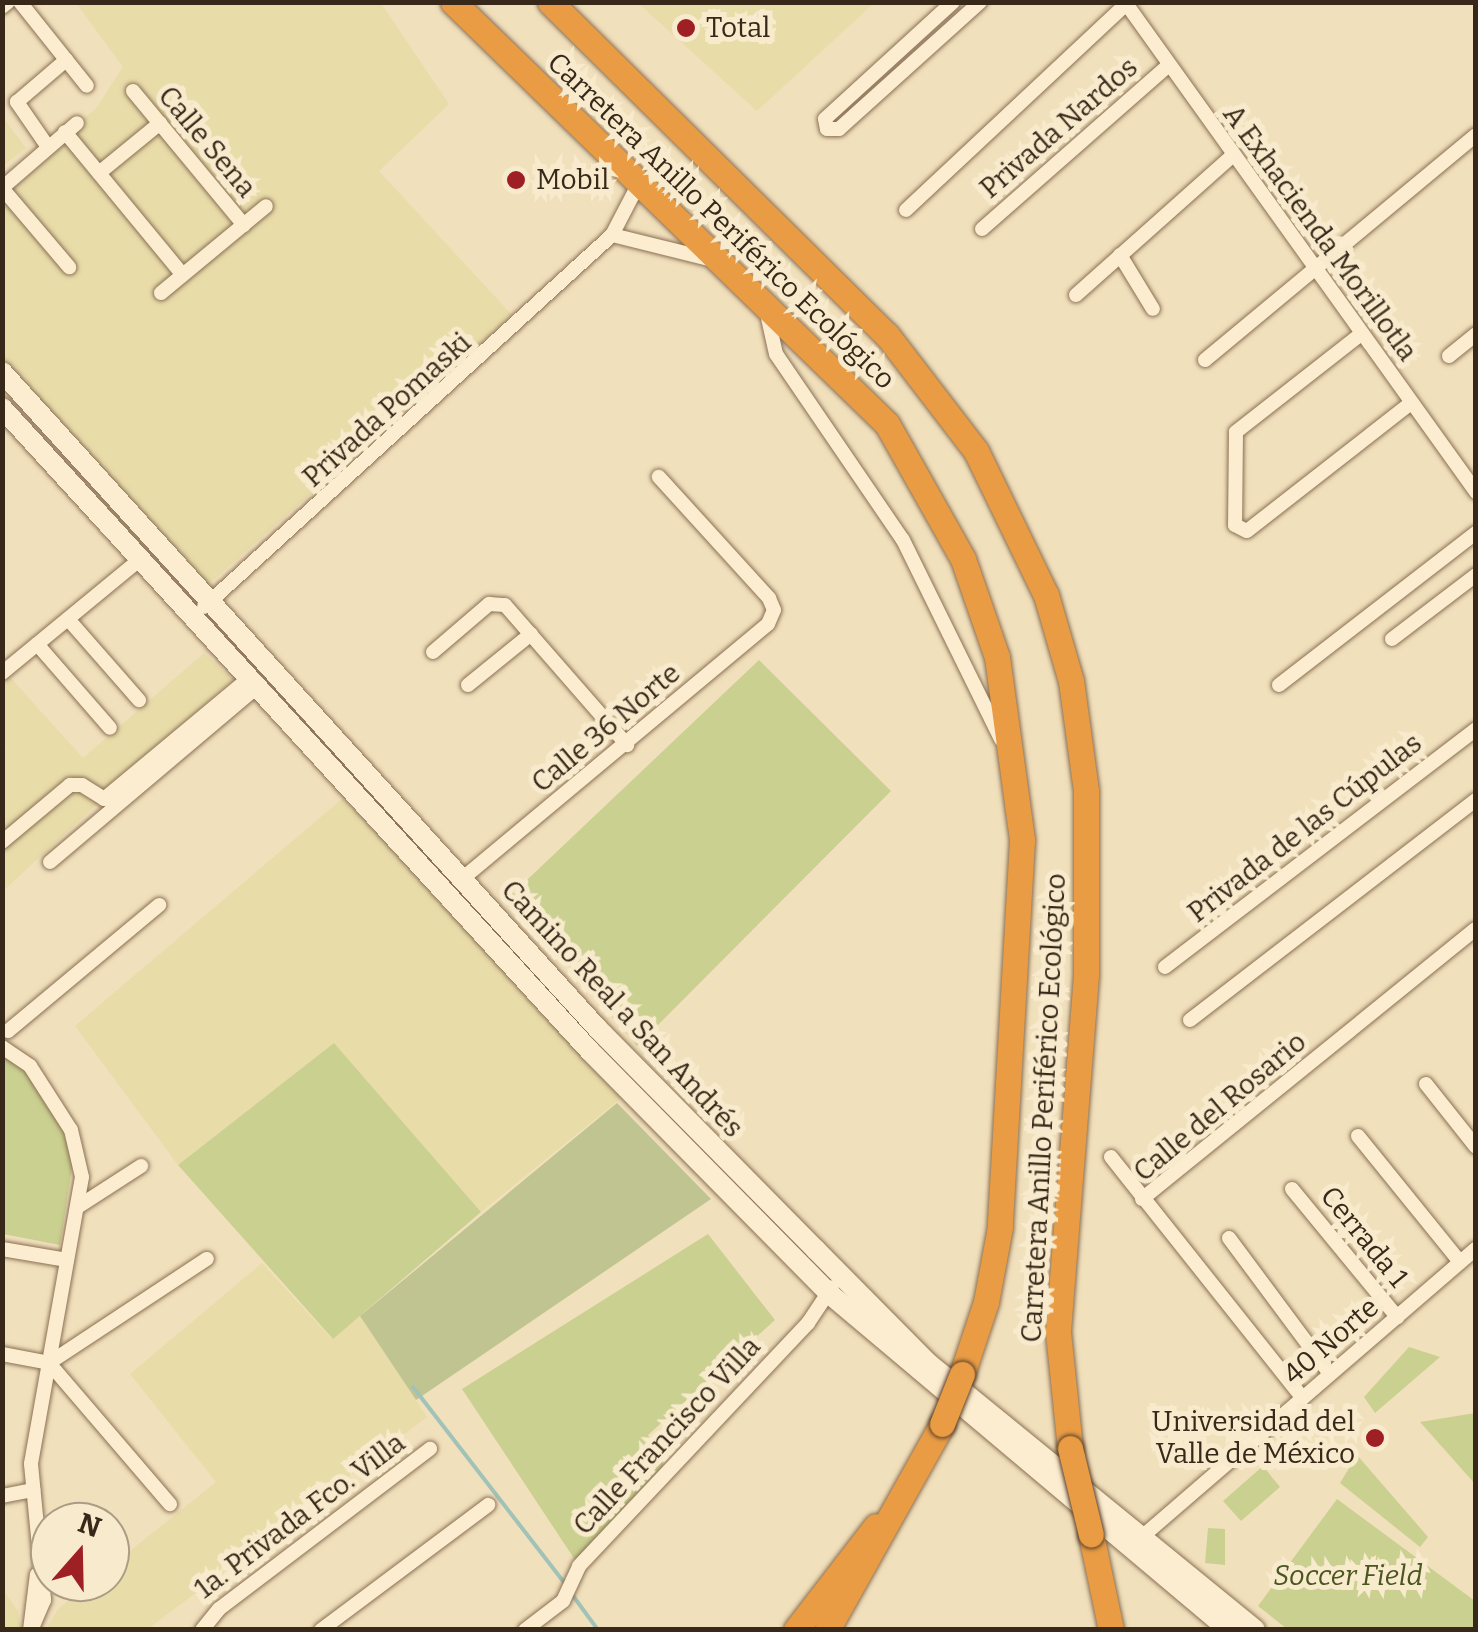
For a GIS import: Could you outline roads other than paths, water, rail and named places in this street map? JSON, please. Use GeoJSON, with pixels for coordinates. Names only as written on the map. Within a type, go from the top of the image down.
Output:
{"type":"FeatureCollection","features":[{"type":"Feature","properties":{"kind":"highway","name":"Carretera Anillo Periférico Ecológico"},"geometry":{"type":"LineString","coordinates":[[453,2],[638,184],[764,298],[887,424],[936,504],[997,658],[1017,769],[1022,840],[1000,1227],[986,1302],[942,1424],[827,1630]]}},
{"type":"Feature","properties":{"kind":"highway","name":"Carretera Anillo Periférico Ecológico"},"geometry":{"type":"LineString","coordinates":[[550,2],[897,348],[976,450],[1046,595],[1071,680],[1086,810],[1086,975],[1058,1332],[1070,1448],[1093,1546]]}},
{"type":"Feature","properties":{"kind":"highway"},"geometry":{"type":"LineString","coordinates":[[796,1630],[855,1546],[896,1510]]}},
{"type":"Feature","properties":{"kind":"highway"},"geometry":{"type":"LineString","coordinates":[[1093,1546],[1111,1630]]}},
{"type":"Feature","properties":{"kind":"highway"},"geometry":{"type":"LineString","coordinates":[[1093,1546],[1127,1630]]}},
{"type":"Feature","properties":{"kind":"main road","name":"Camino Real a San Andrés"},"geometry":{"type":"LineString","coordinates":[[2,372],[694,1127],[928,1362],[1229,1630]]}},
{"type":"Feature","properties":{"kind":"main road","name":"Camino Real a San Andrés"},"geometry":{"type":"LineString","coordinates":[[3,408],[317,756],[682,1145],[831,1295],[1133,1544],[1255,1630]]}},
{"type":"Feature","properties":{"kind":"main road"},"geometry":{"type":"LineString","coordinates":[[317,756],[335,739]]}},
{"type":"Feature","properties":{"kind":"main road"},"geometry":{"type":"LineString","coordinates":[[682,1145],[694,1127]]}},
{"type":"Feature","properties":{"kind":"street"},"geometry":{"type":"LineString","coordinates":[[2,8],[8,2]]}},
{"type":"Feature","properties":{"kind":"street"},"geometry":{"type":"LineString","coordinates":[[20,2],[87,86]]}},
{"type":"Feature","properties":{"kind":"street"},"geometry":{"type":"LineString","coordinates":[[953,2],[825,119],[827,129],[840,129],[980,2]]}},
{"type":"Feature","properties":{"kind":"street"},"geometry":{"type":"LineString","coordinates":[[906,210],[1125,3]]}},
{"type":"Feature","properties":{"kind":"street","name":"A Exhacienda Morillotla"},"geometry":{"type":"LineString","coordinates":[[1125,3],[1475,491]]}},
{"type":"Feature","properties":{"kind":"street"},"geometry":{"type":"LineString","coordinates":[[48,147],[16,102],[66,60]]}},
{"type":"Feature","properties":{"kind":"street"},"geometry":{"type":"LineString","coordinates":[[888,62],[900,74]]}},
{"type":"Feature","properties":{"kind":"street","name":"Privada Nardos"},"geometry":{"type":"LineString","coordinates":[[982,228],[1169,64]]}},
{"type":"Feature","properties":{"kind":"street","name":"Calle Sena"},"geometry":{"type":"LineString","coordinates":[[132,90],[244,225]]}},
{"type":"Feature","properties":{"kind":"street"},"geometry":{"type":"LineString","coordinates":[[100,173],[160,123]]}},
{"type":"Feature","properties":{"kind":"street"},"geometry":{"type":"LineString","coordinates":[[69,267],[2,188],[71,128],[100,173],[183,274]]}},
{"type":"Feature","properties":{"kind":"street"},"geometry":{"type":"LineString","coordinates":[[1204,360],[1476,136]]}},
{"type":"Feature","properties":{"kind":"street"},"geometry":{"type":"LineString","coordinates":[[1076,295],[1232,156]]}},
{"type":"Feature","properties":{"kind":"street"},"geometry":{"type":"LineString","coordinates":[[2,178],[26,165]]}},
{"type":"Feature","properties":{"kind":"street","name":"Privada Pomaski"},"geometry":{"type":"LineString","coordinates":[[192,617],[612,235],[638,184]]}},
{"type":"Feature","properties":{"kind":"street"},"geometry":{"type":"LineString","coordinates":[[160,293],[266,206]]}},
{"type":"Feature","properties":{"kind":"street"},"geometry":{"type":"LineString","coordinates":[[612,235],[720,262]]}},
{"type":"Feature","properties":{"kind":"street"},"geometry":{"type":"LineString","coordinates":[[1120,255],[1153,309]]}},
{"type":"Feature","properties":{"kind":"street"},"geometry":{"type":"LineString","coordinates":[[764,298],[776,354],[903,540],[1017,769]]}},
{"type":"Feature","properties":{"kind":"street"},"geometry":{"type":"LineString","coordinates":[[1361,334],[1236,432],[1236,524],[1247,531],[1412,404]]}},
{"type":"Feature","properties":{"kind":"street"},"geometry":{"type":"LineString","coordinates":[[1449,356],[1476,334]]}},
{"type":"Feature","properties":{"kind":"street","name":"Calle 36 Norte"},"geometry":{"type":"LineString","coordinates":[[462,878],[628,745],[768,624],[774,610],[659,477]]}},
{"type":"Feature","properties":{"kind":"street"},"geometry":{"type":"LineString","coordinates":[[1280,685],[1476,533]]}},
{"type":"Feature","properties":{"kind":"street"},"geometry":{"type":"LineString","coordinates":[[2,673],[138,560]]}},
{"type":"Feature","properties":{"kind":"street"},"geometry":{"type":"LineString","coordinates":[[1392,639],[1476,575]]}},
{"type":"Feature","properties":{"kind":"street"},"geometry":{"type":"LineString","coordinates":[[433,652],[497,601],[628,745]]}},
{"type":"Feature","properties":{"kind":"street"},"geometry":{"type":"LineString","coordinates":[[68,618],[139,700]]}},
{"type":"Feature","properties":{"kind":"street"},"geometry":{"type":"LineString","coordinates":[[468,684],[531,634]]}},
{"type":"Feature","properties":{"kind":"street"},"geometry":{"type":"LineString","coordinates":[[37,644],[110,728]]}},
{"type":"Feature","properties":{"kind":"street"},"geometry":{"type":"LineString","coordinates":[[2,842],[70,785],[82,785],[104,799],[251,684]]}},
{"type":"Feature","properties":{"kind":"street"},"geometry":{"type":"LineString","coordinates":[[50,862],[251,684]]}},
{"type":"Feature","properties":{"kind":"street","name":"Privada de las Cúpulas"},"geometry":{"type":"LineString","coordinates":[[1165,967],[1476,729]]}},
{"type":"Feature","properties":{"kind":"street"},"geometry":{"type":"LineString","coordinates":[[1190,1020],[1476,800]]}},
{"type":"Feature","properties":{"kind":"street"},"geometry":{"type":"LineString","coordinates":[[30,1630],[38,1569],[30,1464],[82,1177],[71,1130],[30,1066],[4,1047],[5,1027],[159,904]]}},
{"type":"Feature","properties":{"kind":"street","name":"Calle del Rosario"},"geometry":{"type":"LineString","coordinates":[[1303,1398],[1142,1199],[1476,930]]}},
{"type":"Feature","properties":{"kind":"street"},"geometry":{"type":"LineString","coordinates":[[1426,1084],[1476,1147]]}},
{"type":"Feature","properties":{"kind":"street"},"geometry":{"type":"LineString","coordinates":[[1358,1136],[1460,1262]]}},
{"type":"Feature","properties":{"kind":"street"},"geometry":{"type":"LineString","coordinates":[[1111,1157],[1142,1199]]}},
{"type":"Feature","properties":{"kind":"street"},"geometry":{"type":"LineString","coordinates":[[79,1206],[141,1166]]}},
{"type":"Feature","properties":{"kind":"street","name":"Cerrada 1"},"geometry":{"type":"LineString","coordinates":[[1292,1189],[1397,1317]]}},
{"type":"Feature","properties":{"kind":"street"},"geometry":{"type":"LineString","coordinates":[[1228,1238],[1330,1374]]}},
{"type":"Feature","properties":{"kind":"street","name":"40 Norte"},"geometry":{"type":"LineString","coordinates":[[1133,1544],[1476,1248]]}},
{"type":"Feature","properties":{"kind":"street"},"geometry":{"type":"LineString","coordinates":[[2,1249],[67,1260]]}},
{"type":"Feature","properties":{"kind":"street"},"geometry":{"type":"LineString","coordinates":[[49,1363],[207,1259]]}},
{"type":"Feature","properties":{"kind":"street"},"geometry":{"type":"LineString","coordinates":[[831,1295],[836,1269]]}},
{"type":"Feature","properties":{"kind":"street","name":"Calle Francisco Villa"},"geometry":{"type":"LineString","coordinates":[[525,1630],[563,1601],[592,1552],[831,1295]]}},
{"type":"Feature","properties":{"kind":"street"},"geometry":{"type":"LineString","coordinates":[[2,1354],[49,1363],[170,1504]]}},
{"type":"Feature","properties":{"kind":"street","name":"1a. Privada Fco. Villa"},"geometry":{"type":"LineString","coordinates":[[202,1626],[430,1449]]}},
{"type":"Feature","properties":{"kind":"street"},"geometry":{"type":"LineString","coordinates":[[2,1496],[33,1490]]}},
{"type":"Feature","properties":{"kind":"street"},"geometry":{"type":"LineString","coordinates":[[321,1630],[488,1505]]}},
{"type":"Feature","properties":{"kind":"waterway"},"geometry":{"type":"LineString","coordinates":[[413,1387],[566,1585]]}},
{"type":"Feature","properties":{"kind":"waterway"},"geometry":{"type":"LineString","coordinates":[[571,1593],[598,1630]]}},
{"type":"Feature","properties":{"kind":"place","name":"Total"},"geometry":{"type":"Point","coordinates":[686,28]}},
{"type":"Feature","properties":{"kind":"place","name":"Mobil"},"geometry":{"type":"Point","coordinates":[516,180]}},
{"type":"Feature","properties":{"kind":"place","name":"Universidad del Valle de México"},"geometry":{"type":"Point","coordinates":[1375,1438]}},
{"type":"Feature","properties":{"kind":"park label","name":"Soccer Field"},"geometry":{"type":"Point","coordinates":[1348,1576]}}]}
